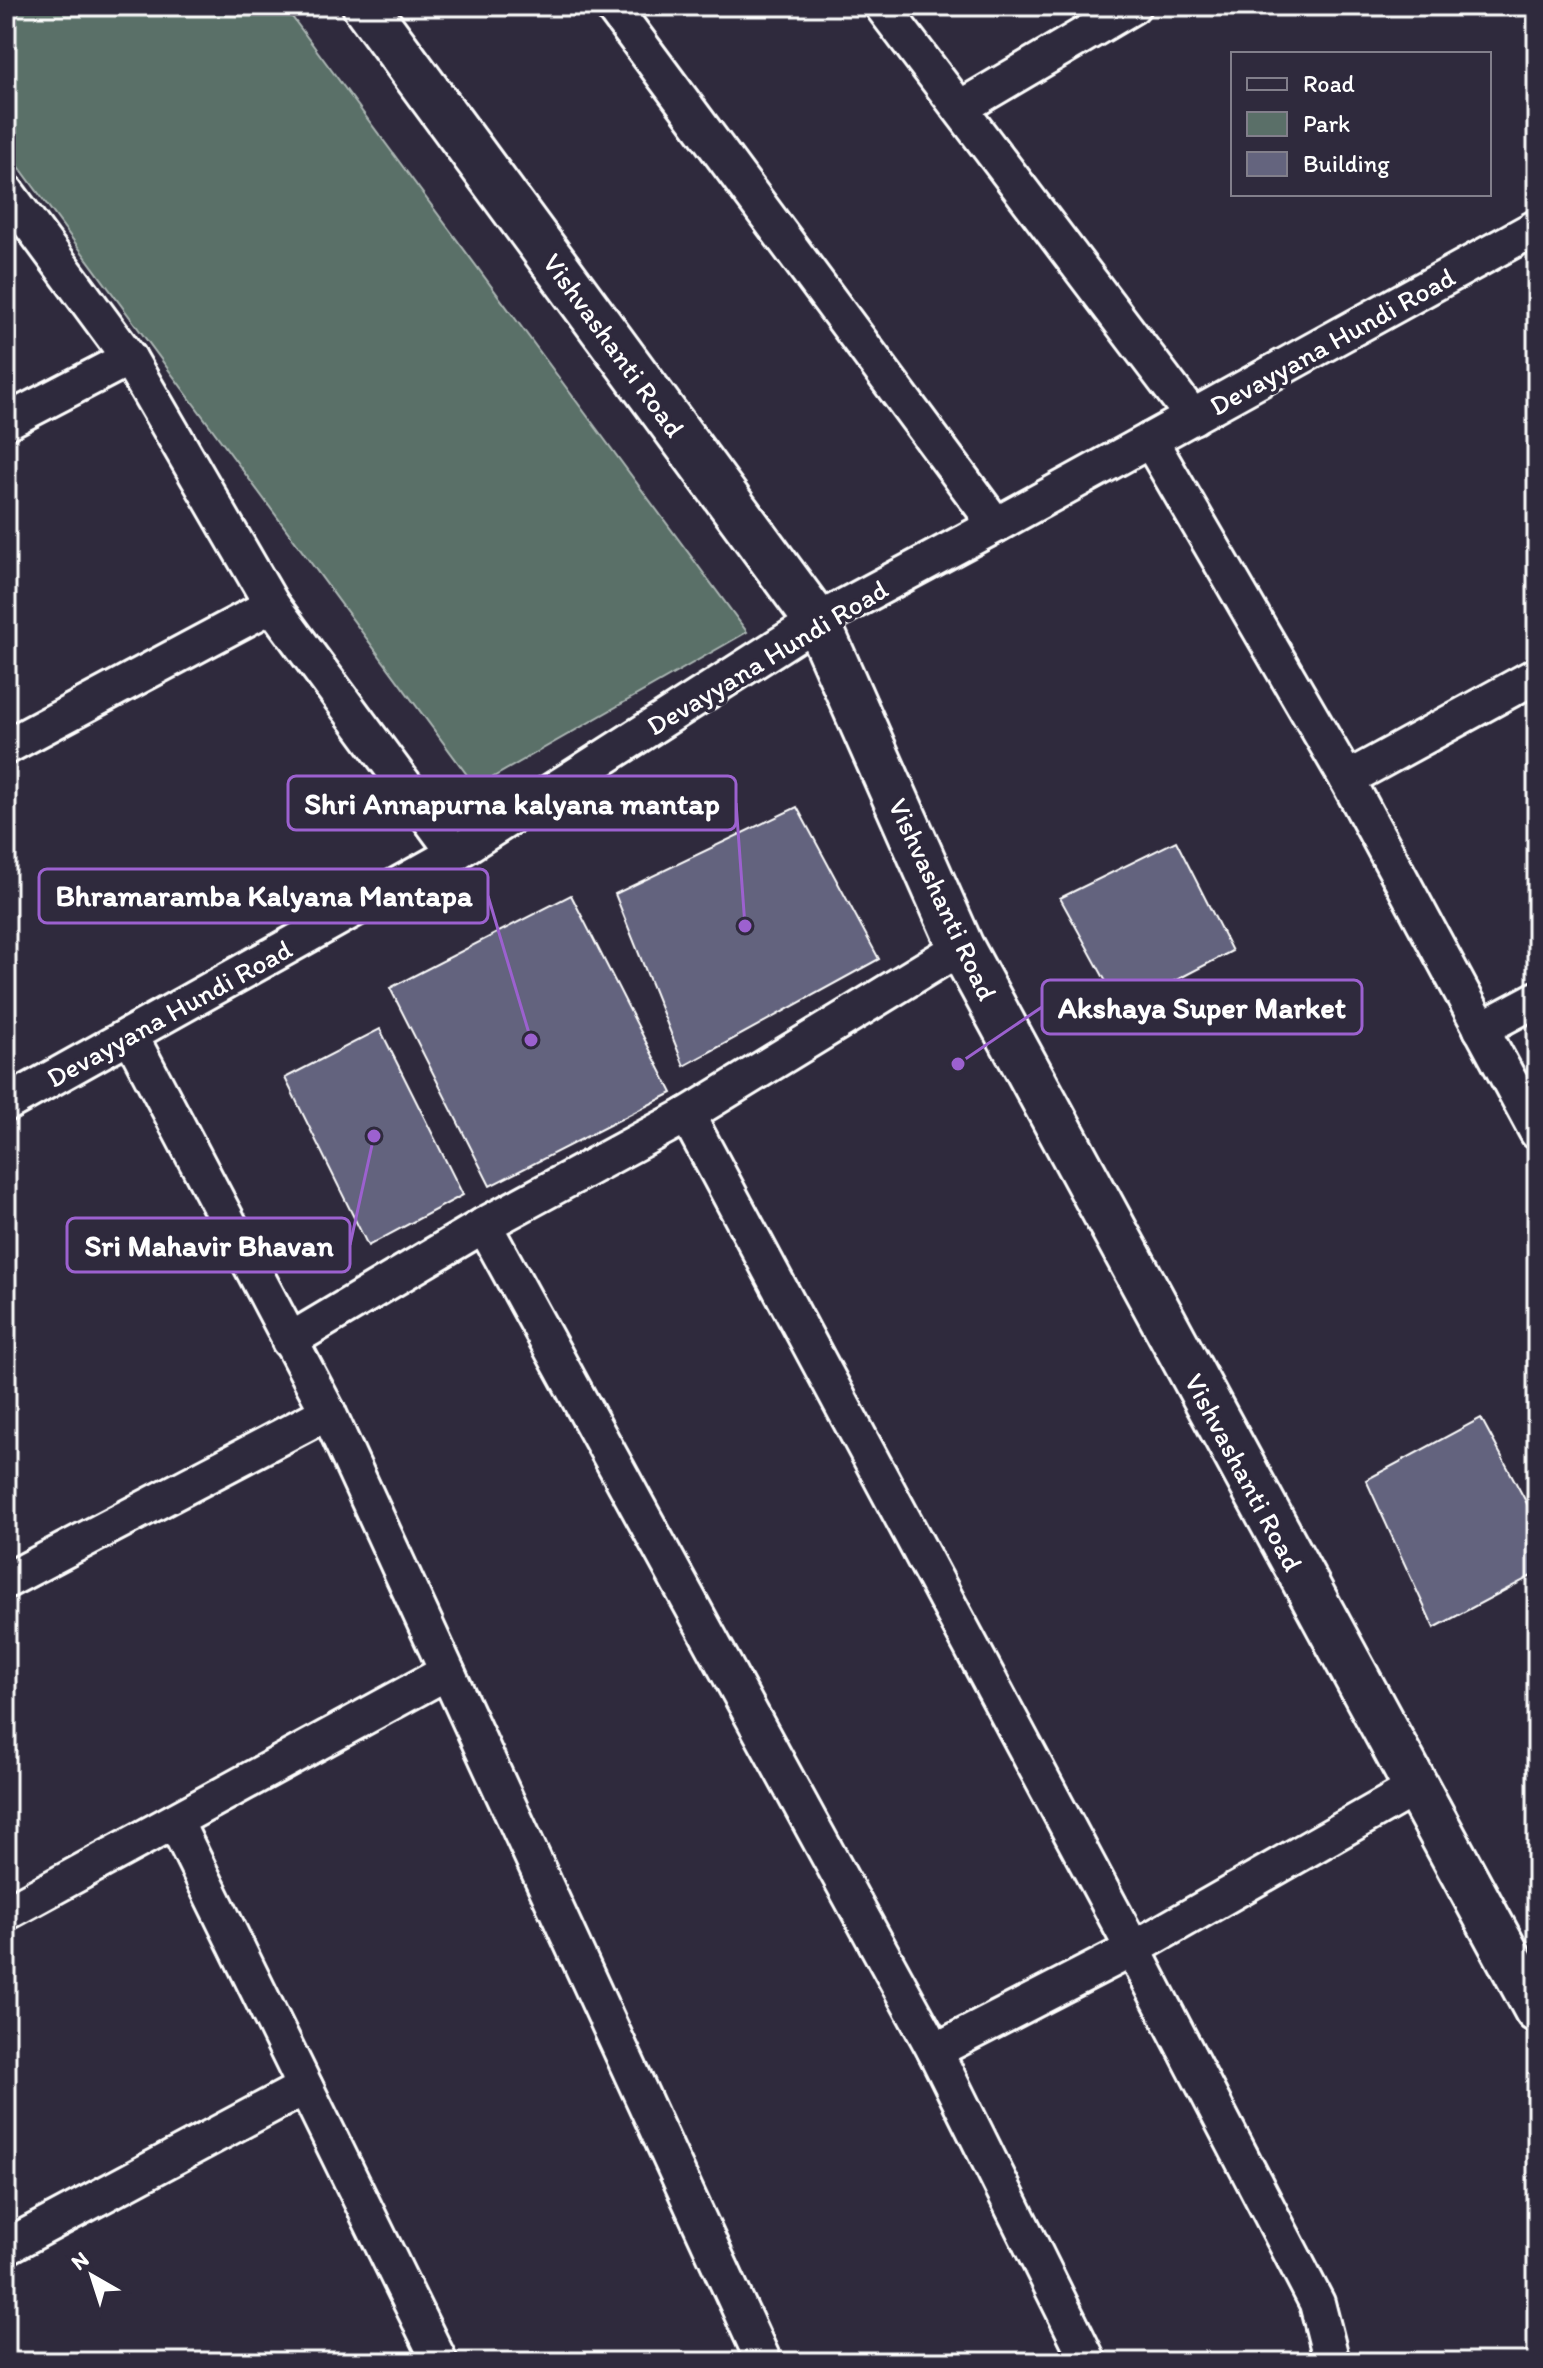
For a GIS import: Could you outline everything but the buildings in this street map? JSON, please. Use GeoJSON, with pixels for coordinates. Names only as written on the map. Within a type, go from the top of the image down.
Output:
{"type":"FeatureCollection","features":[{"type":"Feature","properties":{"kind":"street","name":"Vishvashanti Road"},"geometry":{"type":"LineString","coordinates":[[365,6],[817,621],[961,947],[1537,2010]]}},
{"type":"Feature","properties":{"kind":"street"},"geometry":{"type":"LineString","coordinates":[[612,6],[996,525]]}},
{"type":"Feature","properties":{"kind":"street"},"geometry":{"type":"LineString","coordinates":[[882,6],[1193,417]]}},
{"type":"Feature","properties":{"kind":"street"},"geometry":{"type":"LineString","coordinates":[[960,108],[1133,6]]}},
{"type":"Feature","properties":{"kind":"street"},"geometry":{"type":"LineString","coordinates":[[6,191],[129,358],[272,605],[455,853]]}},
{"type":"Feature","properties":{"kind":"street","name":"Devayyana Hundi Road"},"geometry":{"type":"LineString","coordinates":[[6,1104],[455,853],[817,621],[1537,227]]}},
{"type":"Feature","properties":{"kind":"street"},"geometry":{"type":"LineString","coordinates":[[6,422],[129,358]]}},
{"type":"Feature","properties":{"kind":"street"},"geometry":{"type":"LineString","coordinates":[[1150,440],[1347,779],[1537,1132]]}},
{"type":"Feature","properties":{"kind":"street"},"geometry":{"type":"LineString","coordinates":[[6,747],[272,605]]}},
{"type":"Feature","properties":{"kind":"street"},"geometry":{"type":"LineString","coordinates":[[1347,779],[1537,675]]}},
{"type":"Feature","properties":{"kind":"street"},"geometry":{"type":"LineString","coordinates":[[289,1341],[484,1225],[687,1115],[961,947]]}},
{"type":"Feature","properties":{"kind":"street"},"geometry":{"type":"LineString","coordinates":[[1481,1029],[1537,999]]}},
{"type":"Feature","properties":{"kind":"street"},"geometry":{"type":"LineString","coordinates":[[130,1035],[328,1412],[764,2362]]}},
{"type":"Feature","properties":{"kind":"street"},"geometry":{"type":"LineString","coordinates":[[687,1115],[1133,1949],[1317,2303],[1332,2362]]}},
{"type":"Feature","properties":{"kind":"street"},"geometry":{"type":"LineString","coordinates":[[484,1225],[935,2051],[1089,2362]]}},
{"type":"Feature","properties":{"kind":"street"},"geometry":{"type":"LineString","coordinates":[[6,1581],[328,1412]]}},
{"type":"Feature","properties":{"kind":"street"},"geometry":{"type":"LineString","coordinates":[[6,1913],[447,1672]]}},
{"type":"Feature","properties":{"kind":"street"},"geometry":{"type":"LineString","coordinates":[[935,2051],[1133,1949],[1415,1788]]}},
{"type":"Feature","properties":{"kind":"street"},"geometry":{"type":"LineString","coordinates":[[175,1821],[440,2362]]}},
{"type":"Feature","properties":{"kind":"street"},"geometry":{"type":"LineString","coordinates":[[6,2247],[305,2087]]}},
{"type":"Feature","properties":{"kind":"green space"},"geometry":{"type":"Polygon","coordinates":[[[6,6],[284,6],[747,632],[476,787],[6,149],[6,6]]]}},
{"type":"Feature","properties":{"kind":"place","name":"Shri Annapurna kalyana mantap"},"geometry":{"type":"Point","coordinates":[745,926]}},
{"type":"Feature","properties":{"kind":"place","name":"Bhramaramba Kalyana Mantapa"},"geometry":{"type":"Point","coordinates":[531,1040]}},
{"type":"Feature","properties":{"kind":"place","name":"Akshaya Super Market"},"geometry":{"type":"Point","coordinates":[958,1064]}},
{"type":"Feature","properties":{"kind":"place","name":"Sri Mahavir Bhavan"},"geometry":{"type":"Point","coordinates":[374,1136]}}]}
